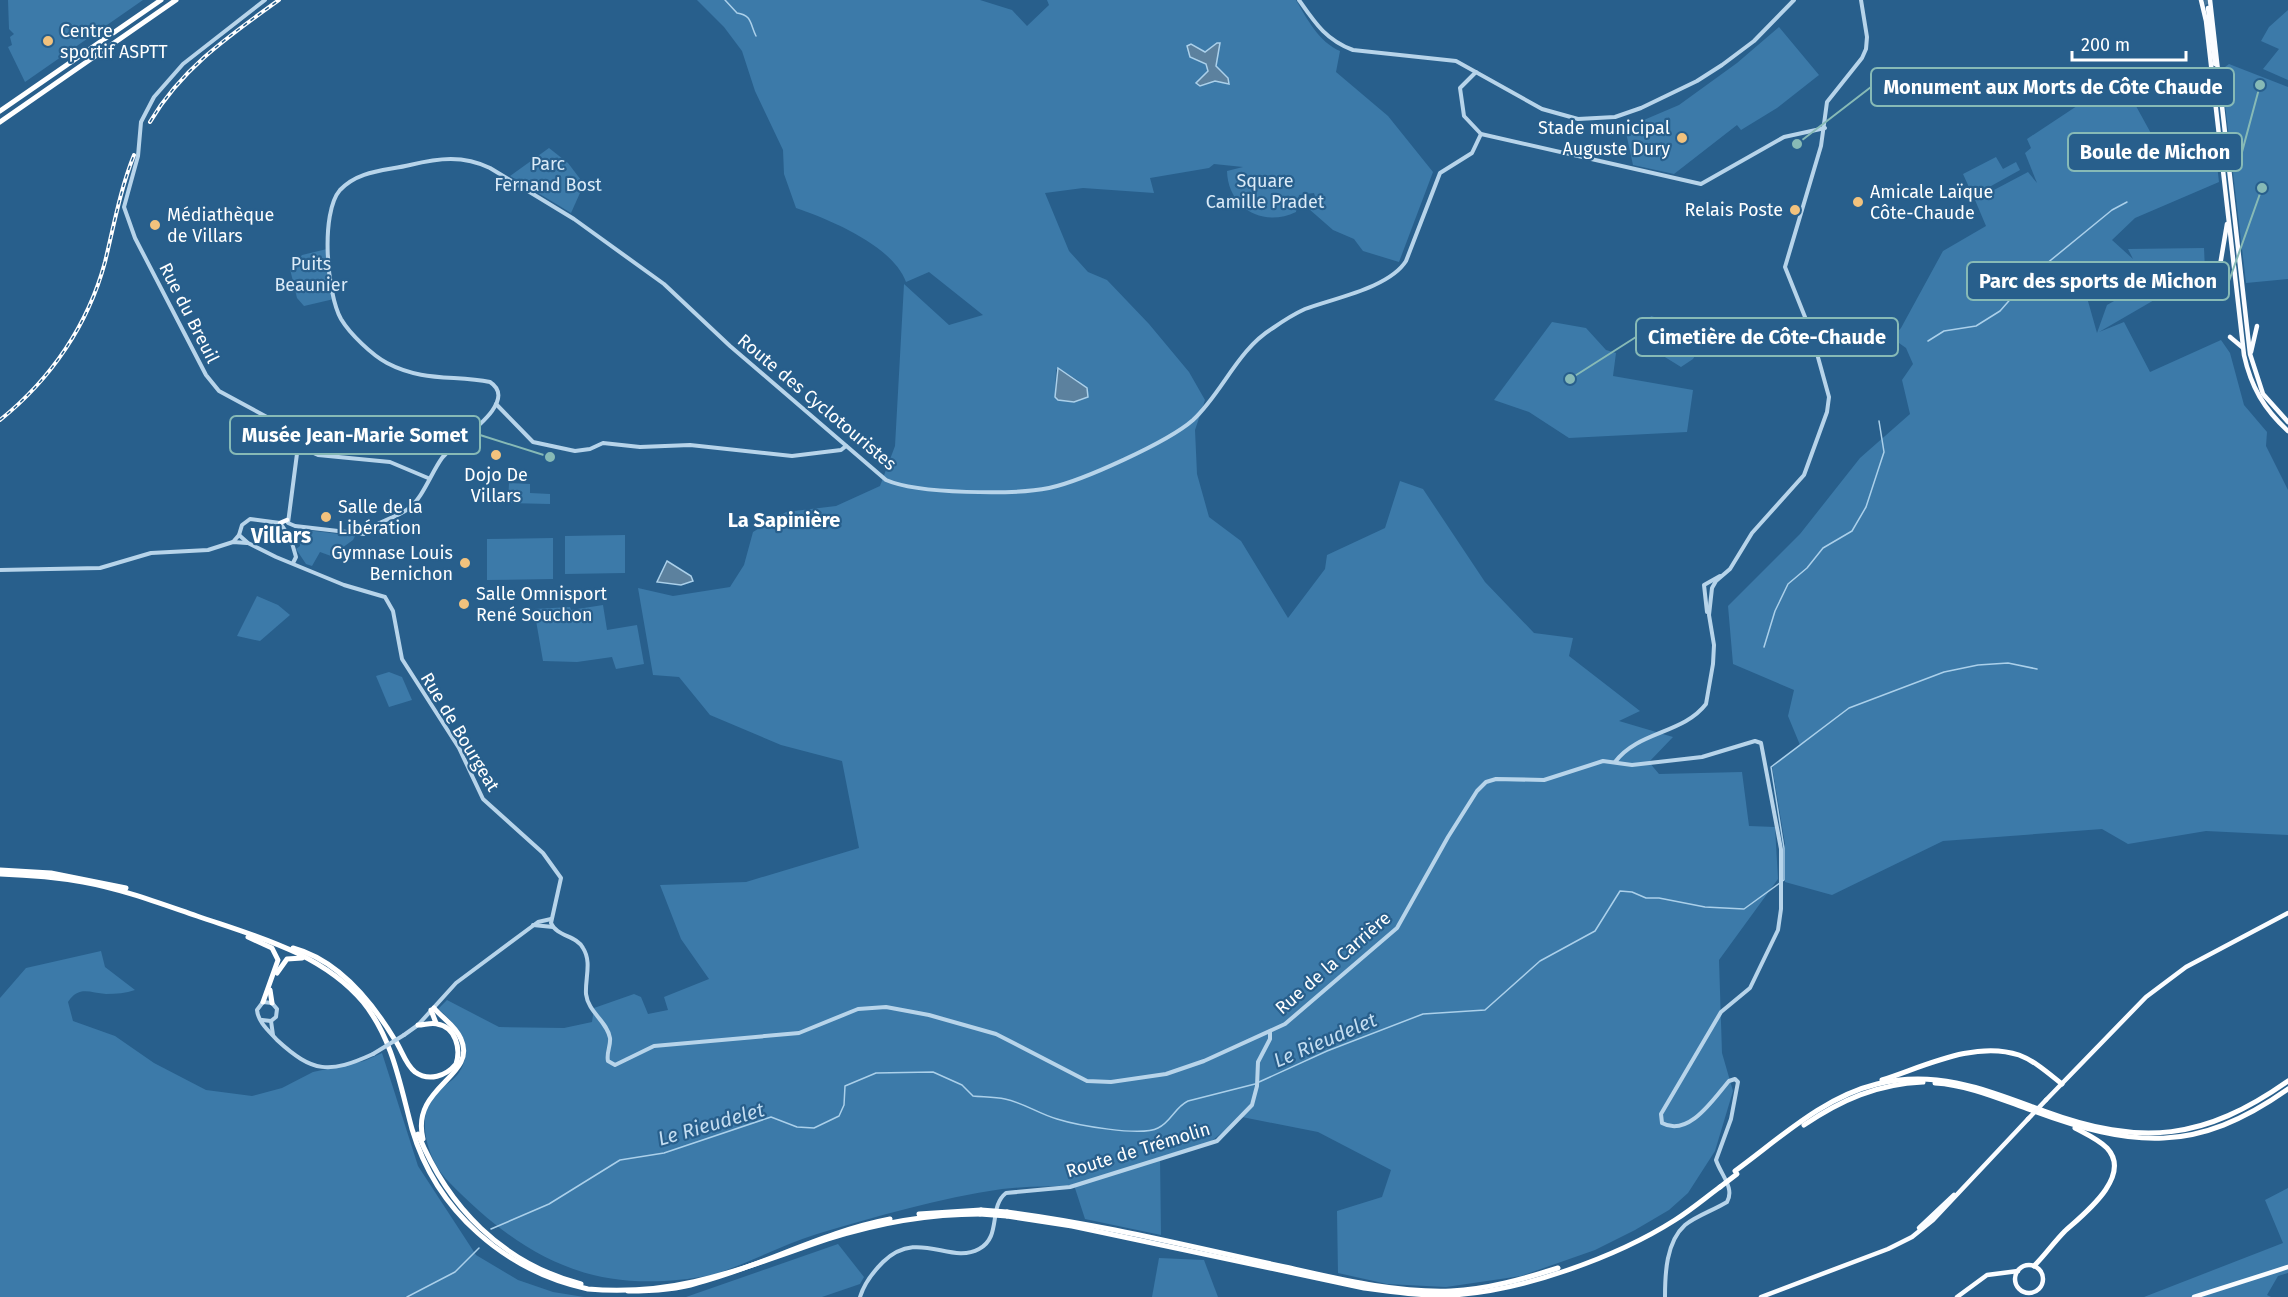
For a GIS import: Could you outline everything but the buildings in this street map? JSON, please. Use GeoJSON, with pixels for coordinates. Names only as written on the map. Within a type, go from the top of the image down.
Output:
{"type":"FeatureCollection","features":[{"type":"Feature","properties":{"kind":"highway"},"geometry":{"type":"LineString","coordinates":[[0,111],[161,0]]}},
{"type":"Feature","properties":{"kind":"highway"},"geometry":{"type":"LineString","coordinates":[[0,122],[176,0]]}},
{"type":"Feature","properties":{"kind":"highway"},"geometry":{"type":"LineString","coordinates":[[0,872],[50,877],[116,889],[279,945],[323,967],[364,1004],[382,1031],[394,1061],[414,1134],[432,1174],[453,1207],[492,1245],[523,1266],[552,1279],[617,1294],[682,1291],[711,1284],[827,1239],[870,1227],[916,1217],[980,1212]]}},
{"type":"Feature","properties":{"kind":"highway"},"geometry":{"type":"LineString","coordinates":[[0,872],[51,873],[116,885],[292,948],[322,961],[356,988],[384,1023],[408,1065],[422,1076],[442,1075],[451,1069],[458,1056],[455,1038],[444,1026],[436,1023],[418,1025]]}},
{"type":"Feature","properties":{"kind":"highway"},"geometry":{"type":"LineString","coordinates":[[222,925],[273,948],[277,954],[277,967],[263,1002]]}},
{"type":"Feature","properties":{"kind":"highway"},"geometry":{"type":"LineString","coordinates":[[292,948],[318,961],[343,978],[378,1019],[397,1061],[417,1132],[432,1166],[466,1214],[504,1248],[553,1275],[613,1290],[658,1290],[696,1284],[852,1228],[936,1211],[1007,1214],[1364,1288],[1405,1294],[1451,1295],[1510,1286],[1599,1257],[1630,1244],[1675,1220],[1719,1185],[1833,1107],[1862,1093],[1893,1085],[1924,1082],[1967,1088],[2066,1123],[2122,1137],[2159,1139],[2183,1138],[2211,1132],[2233,1123],[2288,1089]]}},
{"type":"Feature","properties":{"kind":"highway"},"geometry":{"type":"LineString","coordinates":[[272,1003],[270,990],[279,969],[287,959],[298,957],[323,967]]}},
{"type":"Feature","properties":{"kind":"highway"},"geometry":{"type":"LineString","coordinates":[[432,1009],[436,1023]]}},
{"type":"Feature","properties":{"kind":"highway"},"geometry":{"type":"LineString","coordinates":[[432,1009],[458,1033],[464,1050],[459,1067],[424,1105],[421,1131],[432,1166]]}},
{"type":"Feature","properties":{"kind":"highway"},"geometry":{"type":"LineString","coordinates":[[1736,1173],[1815,1113],[1857,1090],[1935,1063],[1982,1051],[2020,1056],[2061,1084]]}},
{"type":"Feature","properties":{"kind":"highway"},"geometry":{"type":"LineString","coordinates":[[1857,1090],[1912,1079],[1948,1080],[1972,1085],[2087,1124],[2158,1133],[2184,1131],[2231,1117],[2288,1081]]}},
{"type":"Feature","properties":{"kind":"highway"},"geometry":{"type":"LineString","coordinates":[[2034,1266],[2105,1190],[2114,1175],[2113,1161],[2108,1149],[2066,1123]]}},
{"type":"Feature","properties":{"kind":"main road"},"geometry":{"type":"LineString","coordinates":[[2210,0],[2216,103],[2243,349],[2252,384],[2260,399],[2288,431]]}},
{"type":"Feature","properties":{"kind":"main road"},"geometry":{"type":"LineString","coordinates":[[2203,1],[2222,105],[2250,354],[2263,394],[2288,422]]}},
{"type":"Feature","properties":{"kind":"main road"},"geometry":{"type":"LineString","coordinates":[[2208,8],[2214,57]]}},
{"type":"Feature","properties":{"kind":"main road"},"geometry":{"type":"LineString","coordinates":[[2216,289],[2228,218]]}},
{"type":"Feature","properties":{"kind":"main road"},"geometry":{"type":"LineString","coordinates":[[2250,354],[2257,326]]}},
{"type":"Feature","properties":{"kind":"main road"},"geometry":{"type":"LineString","coordinates":[[2230,338],[2243,349]]}},
{"type":"Feature","properties":{"kind":"main road"},"geometry":{"type":"LineString","coordinates":[[280,523],[287,520]]}},
{"type":"Feature","properties":{"kind":"main road"},"geometry":{"type":"LineString","coordinates":[[1761,1297],[1774,1295],[1898,1245],[1923,1229],[2146,997],[2186,967],[2288,913]]}},
{"type":"Feature","properties":{"kind":"main road"},"geometry":{"type":"LineString","coordinates":[[2003,1273],[2015,1279],[2019,1289],[2029,1295],[2036,1294],[2043,1279],[2039,1269],[2034,1266],[2023,1266],[2015,1279]]}},
{"type":"Feature","properties":{"kind":"main road"},"geometry":{"type":"LineString","coordinates":[[2194,1297],[2288,1267]]}},
{"type":"Feature","properties":{"kind":"main road"},"geometry":{"type":"LineString","coordinates":[[1957,1297],[1980,1278],[1993,1273],[2018,1271]]}},
{"type":"Feature","properties":{"kind":"street","name":"Rue du Breuil"},"geometry":{"type":"LineString","coordinates":[[265,0],[183,64],[154,97],[141,122],[139,152],[125,211],[135,238],[191,350],[219,391],[290,429],[298,446]]}},
{"type":"Feature","properties":{"kind":"street"},"geometry":{"type":"LineString","coordinates":[[1299,0],[1323,34],[1339,45],[1353,50],[1456,61],[1542,109],[1560,115],[1592,119],[1615,117],[1641,108],[1698,81],[1754,41],[1794,0]]}},
{"type":"Feature","properties":{"kind":"street"},"geometry":{"type":"LineString","coordinates":[[1616,762],[1625,751],[1638,742],[1684,722],[1697,714],[1706,704],[1714,645],[1704,585],[1730,569],[1752,533],[1804,475],[1827,412],[1829,397],[1811,332],[1785,267],[1825,128],[1827,102],[1862,58],[1866,49],[1867,37],[1862,0]]}},
{"type":"Feature","properties":{"kind":"street"},"geometry":{"type":"LineString","coordinates":[[1476,72],[1460,88],[1464,116],[1481,134],[1701,184],[1784,137],[1825,128]]}},
{"type":"Feature","properties":{"kind":"street","name":"Route des Cyclotouristes"},"geometry":{"type":"LineString","coordinates":[[496,404],[498,392],[490,382],[427,376],[386,363],[342,319],[334,299],[327,249],[331,207],[342,188],[373,169],[389,169],[445,158],[465,159],[490,168],[574,219],[664,284],[730,346],[886,480],[900,486],[1014,491],[1048,488],[1140,451],[1175,433],[1205,406],[1251,343],[1302,310],[1384,280],[1402,267],[1440,173],[1472,153],[1481,134]]}},
{"type":"Feature","properties":{"kind":"street"},"geometry":{"type":"LineString","coordinates":[[428,478],[390,462],[318,455],[298,446],[287,520],[295,526],[364,534],[369,528],[408,509],[452,446],[485,421],[496,404],[533,442],[575,451],[603,444],[640,447],[690,445],[792,456],[841,450],[846,446]]}},
{"type":"Feature","properties":{"kind":"street"},"geometry":{"type":"LineString","coordinates":[[233,542],[247,520],[280,523],[289,533],[296,557],[304,567]]}},
{"type":"Feature","properties":{"kind":"street"},"geometry":{"type":"LineString","coordinates":[[289,533],[295,526]]}},
{"type":"Feature","properties":{"kind":"street"},"geometry":{"type":"LineString","coordinates":[[239,535],[248,543],[304,567]]}},
{"type":"Feature","properties":{"kind":"street"},"geometry":{"type":"LineString","coordinates":[[0,570],[100,568],[151,553],[208,550],[233,542],[248,543]]}},
{"type":"Feature","properties":{"kind":"street"},"geometry":{"type":"LineString","coordinates":[[293,563],[296,557]]}},
{"type":"Feature","properties":{"kind":"street","name":"Rue de Bourgeat"},"geometry":{"type":"LineString","coordinates":[[304,567],[344,585],[381,594],[393,611],[402,658],[459,748],[483,799],[543,853],[561,878],[561,886],[551,919]]}},
{"type":"Feature","properties":{"kind":"street"},"geometry":{"type":"LineString","coordinates":[[1709,615],[1712,588],[1722,575]]}},
{"type":"Feature","properties":{"kind":"street","name":"Rue de la Carrière"},"geometry":{"type":"LineString","coordinates":[[1270,1032],[1294,1018],[1397,928],[1448,837],[1482,785],[1496,780],[1544,780],[1596,762],[1632,765],[1694,758],[1755,741],[1761,743],[1775,807],[1781,849],[1778,930],[1750,988],[1721,1012],[1666,1103],[1660,1119],[1665,1125],[1671,1126],[1692,1120],[1729,1081],[1735,1079],[1738,1082],[1731,1119],[1716,1160],[1731,1190],[1730,1197],[1727,1202],[1686,1224],[1675,1238],[1667,1261],[1665,1297]]}},
{"type":"Feature","properties":{"kind":"street"},"geometry":{"type":"LineString","coordinates":[[273,1036],[271,1021],[277,1011],[272,1003],[263,1002],[257,1010],[273,1036],[308,1064],[334,1069],[373,1054],[418,1025],[456,984],[533,925],[551,919],[553,927]]}},
{"type":"Feature","properties":{"kind":"street"},"geometry":{"type":"LineString","coordinates":[[533,925],[553,927],[576,940],[586,954],[587,1000],[610,1039],[608,1061],[615,1065],[654,1046],[791,1035],[812,1030],[858,1009],[900,1008],[996,1034],[1014,1041],[1078,1077],[1099,1082],[1166,1074],[1184,1069],[1270,1032]]}},
{"type":"Feature","properties":{"kind":"street"},"geometry":{"type":"LineString","coordinates":[[262,1020],[271,1021]]}},
{"type":"Feature","properties":{"kind":"street","name":"Route de Trémolin"},"geometry":{"type":"LineString","coordinates":[[860,1297],[878,1268],[900,1250],[913,1246],[972,1252],[986,1245],[993,1230],[997,1203],[1006,1193],[1071,1186],[1211,1144],[1228,1133],[1252,1105],[1257,1086],[1258,1062],[1270,1039],[1270,1032]]}},
{"type":"Feature","properties":{"kind":"green space","name":"Centre sportif ASPTT"},"geometry":{"type":"Polygon","coordinates":[[[8,0],[143,0],[25,82],[8,47],[12,45],[10,37],[14,34],[9,29],[8,0]]]}},
{"type":"Feature","properties":{"kind":"green space","name":"Square Camille Pradet"},"geometry":{"type":"Polygon","coordinates":[[[697,0],[980,0],[1012,10],[1027,26],[1049,5],[1047,0],[1296,0],[1320,36],[1340,51],[1336,72],[1388,116],[1433,172],[1399,262],[1363,251],[1354,239],[1333,230],[1309,209],[1315,196],[1314,193],[1299,195],[1296,212],[1284,216],[1271,218],[1250,211],[1234,195],[1229,184],[1227,171],[1243,167],[1214,164],[1209,168],[1150,178],[1154,193],[1083,188],[1045,193],[1069,251],[1088,272],[1107,280],[1149,324],[1189,372],[1205,400],[1195,430],[1197,474],[1209,517],[1241,541],[1288,618],[1325,569],[1327,555],[1385,528],[1400,481],[1423,489],[1485,582],[1534,633],[1573,638],[1569,656],[1640,711],[1619,721],[1673,737],[1649,762],[1659,774],[1742,772],[1749,826],[1775,827],[1778,879],[1719,960],[1722,1053],[1733,1091],[1715,1151],[1688,1193],[1669,1210],[1595,1250],[1521,1276],[1446,1287],[1387,1284],[1338,1273],[1337,1211],[1382,1197],[1391,1170],[1318,1132],[1242,1117],[1209,1143],[1160,1157],[1161,1235],[1085,1219],[1074,1185],[1011,1188],[932,1202],[840,1227],[804,1238],[712,1275],[671,1281],[633,1281],[598,1276],[566,1266],[535,1252],[506,1233],[477,1209],[441,1173],[430,1153],[427,1141],[425,1118],[427,1108],[438,1091],[458,1074],[465,1056],[465,1047],[458,1030],[438,1009],[447,1000],[499,1027],[564,1028],[592,1022],[594,1008],[634,994],[641,997],[648,1014],[668,1010],[664,997],[709,979],[681,939],[660,885],[746,882],[859,848],[842,761],[781,745],[710,715],[679,677],[653,675],[638,588],[673,596],[730,587],[744,565],[753,532],[786,512],[836,506],[880,486],[895,446],[904,284],[949,325],[983,315],[929,272],[906,282],[899,269],[875,246],[843,227],[796,208],[784,174],[783,150],[755,91],[742,51],[724,27],[697,0]],[[1058,368],[1055,397],[1079,381],[1058,368]]]}},
{"type":"Feature","properties":{"kind":"green space"},"geometry":{"type":"Polygon","coordinates":[[[2288,10],[2288,80],[2263,69],[2279,49],[2261,41],[2269,27],[2288,10]]]}},
{"type":"Feature","properties":{"kind":"green space"},"geometry":{"type":"Polygon","coordinates":[[[1779,27],[1819,75],[1777,108],[1741,130],[1737,125],[1674,174],[1633,165],[1625,128],[1679,105],[1737,63],[1779,27]]]}},
{"type":"Feature","properties":{"kind":"green space"},"geometry":{"type":"Polygon","coordinates":[[[2229,64],[2288,87],[2288,279],[2246,283],[2221,70],[2229,64]]]}},
{"type":"Feature","properties":{"kind":"green space"},"geometry":{"type":"Polygon","coordinates":[[[2091,78],[2105,102],[2125,86],[2153,137],[2164,148],[2215,147],[2219,182],[2135,218],[2112,240],[2133,259],[2128,249],[2204,248],[2205,270],[2171,270],[2168,273],[2168,292],[2099,332],[2124,322],[2150,372],[2221,340],[2230,353],[2244,405],[2267,432],[2266,446],[2288,490],[2288,835],[2206,831],[2128,844],[2102,829],[1943,841],[1832,895],[1785,882],[1785,844],[1772,766],[1800,745],[1788,716],[1794,690],[1733,664],[1728,606],[1800,534],[1860,458],[1910,414],[1902,380],[1913,364],[1906,348],[1892,338],[1901,328],[1943,251],[1986,226],[1975,200],[2028,172],[2037,183],[2025,153],[2031,148],[2027,139],[2086,100],[2079,88],[2091,78]],[[2135,261],[2086,294],[2097,333],[2107,305],[2162,274],[2162,271],[2138,273],[2135,261]]]}},
{"type":"Feature","properties":{"kind":"green space","name":"Parc Fernand Bost"},"geometry":{"type":"Polygon","coordinates":[[[549,148],[568,163],[584,184],[571,213],[510,176],[549,148]]]}},
{"type":"Feature","properties":{"kind":"green space"},"geometry":{"type":"Polygon","coordinates":[[[1996,157],[2003,169],[2016,162],[2020,170],[1973,196],[1963,174],[1996,157]]]}},
{"type":"Feature","properties":{"kind":"green space","name":"Puits Beaunier"},"geometry":{"type":"Polygon","coordinates":[[[327,249],[334,299],[304,306],[297,298],[290,269],[302,255],[327,249]]]}},
{"type":"Feature","properties":{"kind":"green space"},"geometry":{"type":"Polygon","coordinates":[[[1651,316],[1695,330],[1708,326],[1710,330],[1693,359],[1681,367],[1660,354],[1640,334],[1651,316]]]}},
{"type":"Feature","properties":{"kind":"green space"},"geometry":{"type":"Polygon","coordinates":[[[1552,322],[1586,328],[1606,350],[1616,353],[1613,376],[1693,390],[1687,432],[1569,438],[1529,412],[1494,400],[1552,322]]]}},
{"type":"Feature","properties":{"kind":"green space"},"geometry":{"type":"Polygon","coordinates":[[[509,483],[530,484],[530,493],[550,494],[550,504],[508,503],[509,483]]]}},
{"type":"Feature","properties":{"kind":"green space"},"geometry":{"type":"Polygon","coordinates":[[[298,529],[355,536],[331,556],[320,552],[312,566],[306,564],[296,549],[300,546],[298,529]]]}},
{"type":"Feature","properties":{"kind":"green space"},"geometry":{"type":"Polygon","coordinates":[[[625,535],[625,573],[565,574],[565,536],[625,535]]]}},
{"type":"Feature","properties":{"kind":"green space"},"geometry":{"type":"Polygon","coordinates":[[[553,538],[553,579],[487,580],[487,539],[553,538]]]}},
{"type":"Feature","properties":{"kind":"green space"},"geometry":{"type":"Polygon","coordinates":[[[257,596],[278,605],[290,615],[260,641],[237,636],[257,596]]]}},
{"type":"Feature","properties":{"kind":"green space"},"geometry":{"type":"Polygon","coordinates":[[[603,605],[607,630],[637,625],[644,664],[616,669],[612,657],[577,662],[543,661],[534,609],[570,607],[571,610],[603,605]]]}},
{"type":"Feature","properties":{"kind":"green space"},"geometry":{"type":"Polygon","coordinates":[[[389,672],[402,677],[412,700],[389,707],[376,676],[389,672]]]}},
{"type":"Feature","properties":{"kind":"green space"},"geometry":{"type":"Polygon","coordinates":[[[101,951],[105,967],[135,990],[113,994],[85,991],[76,993],[68,1002],[73,1021],[115,1036],[154,1063],[206,1090],[252,1096],[282,1088],[313,1072],[364,1061],[382,1053],[418,1166],[476,1255],[518,1280],[553,1292],[584,1297],[0,1297],[0,998],[26,968],[101,951]]]}},
{"type":"Feature","properties":{"kind":"green space"},"geometry":{"type":"Polygon","coordinates":[[[2288,1188],[2288,1273],[2278,1276],[2267,1295],[2271,1297],[2144,1297],[2283,1243],[2265,1200],[2288,1188]]]}},
{"type":"Feature","properties":{"kind":"green space"},"geometry":{"type":"Polygon","coordinates":[[[838,1244],[864,1277],[860,1284],[822,1297],[686,1297],[838,1244]]]}},
{"type":"Feature","properties":{"kind":"green space"},"geometry":{"type":"Polygon","coordinates":[[[1159,1258],[1204,1260],[1218,1297],[1152,1297],[1159,1258]]]}},
{"type":"Feature","properties":{"kind":"shaded area"},"geometry":{"type":"Polygon","coordinates":[[[1220,43],[1216,66],[1228,78],[1229,84],[1215,81],[1200,86],[1196,83],[1208,71],[1206,64],[1190,57],[1187,46],[1191,44],[1205,52],[1220,43]]]}},
{"type":"Feature","properties":{"kind":"shaded area"},"geometry":{"type":"Polygon","coordinates":[[[1058,368],[1087,388],[1088,397],[1074,402],[1058,400],[1055,397],[1058,368]]]}},
{"type":"Feature","properties":{"kind":"shaded area"},"geometry":{"type":"Polygon","coordinates":[[[667,561],[691,576],[693,581],[681,585],[657,582],[667,561]]]}},
{"type":"Feature","properties":{"kind":"waterway"},"geometry":{"type":"LineString","coordinates":[[725,0],[737,13],[748,18],[756,36]]}},
{"type":"Feature","properties":{"kind":"waterway"},"geometry":{"type":"LineString","coordinates":[[1928,341],[1944,331],[1976,326],[2000,311],[2029,278],[2112,210],[2127,202]]}},
{"type":"Feature","properties":{"kind":"waterway"},"geometry":{"type":"LineString","coordinates":[[1764,647],[1775,611],[1788,584],[1807,568],[1823,548],[1852,531],[1866,507],[1884,452],[1879,421]]}},
{"type":"Feature","properties":{"kind":"waterway","name":"Le Rieudelet"},"geometry":{"type":"LineString","coordinates":[[1259,1082],[1327,1051],[1423,1014],[1485,1010],[1540,961],[1595,931],[1620,891],[1632,892],[1646,898],[1659,898],[1705,907],[1744,909],[1784,880],[1784,848],[1771,767],[1849,708],[1944,672],[1978,665],[2008,663],[2037,669]]}},
{"type":"Feature","properties":{"kind":"waterway","name":"Le Rieudelet"},"geometry":{"type":"LineString","coordinates":[[491,1229],[549,1204],[620,1160],[664,1153],[771,1117],[797,1127],[814,1128],[839,1116],[844,1105],[845,1086],[876,1073],[933,1072],[962,1085],[973,1096],[1012,1101],[1050,1117],[1124,1131],[1158,1128],[1188,1101],[1255,1084]]}},
{"type":"Feature","properties":{"kind":"waterway","name":"Le Rieudelet"},"geometry":{"type":"LineString","coordinates":[[407,1297],[455,1272],[479,1248]]}},
{"type":"Feature","properties":{"kind":"tunnel"},"geometry":{"type":"LineString","coordinates":[[2206,0],[2208,8]]}},
{"type":"Feature","properties":{"kind":"railway"},"geometry":{"type":"LineString","coordinates":[[150,122],[177,85],[192,69],[225,40],[279,0]]}},
{"type":"Feature","properties":{"kind":"railway"},"geometry":{"type":"LineString","coordinates":[[0,420],[36,387],[51,369],[89,308],[105,262],[121,194],[134,155]]}},
{"type":"Feature","properties":{"kind":"place","name":"Centre sportif ASPTT"},"geometry":{"type":"Point","coordinates":[48,41]}},
{"type":"Feature","properties":{"kind":"place","name":"Boule de Michon"},"geometry":{"type":"Point","coordinates":[2260,85]}},
{"type":"Feature","properties":{"kind":"place","name":"Stade municipal Auguste Dury"},"geometry":{"type":"Point","coordinates":[1682,138]}},
{"type":"Feature","properties":{"kind":"place","name":"Monument aux Morts de Côte Chaude"},"geometry":{"type":"Point","coordinates":[1797,144]}},
{"type":"Feature","properties":{"kind":"place","name":"Parc des sports de Michon"},"geometry":{"type":"Point","coordinates":[2262,188]}},
{"type":"Feature","properties":{"kind":"place","name":"Amicale Laïque Côte-Chaude"},"geometry":{"type":"Point","coordinates":[1858,202]}},
{"type":"Feature","properties":{"kind":"place","name":"Relais Poste"},"geometry":{"type":"Point","coordinates":[1795,210]}},
{"type":"Feature","properties":{"kind":"place","name":"Médiathèque de Villars"},"geometry":{"type":"Point","coordinates":[155,225]}},
{"type":"Feature","properties":{"kind":"place","name":"Cimetière de Côte-Chaude"},"geometry":{"type":"Point","coordinates":[1570,379]}},
{"type":"Feature","properties":{"kind":"place","name":"Dojo De Villars"},"geometry":{"type":"Point","coordinates":[496,455]}},
{"type":"Feature","properties":{"kind":"place","name":"Musée Jean-Marie Somet"},"geometry":{"type":"Point","coordinates":[550,457]}},
{"type":"Feature","properties":{"kind":"place","name":"Salle de la Libération"},"geometry":{"type":"Point","coordinates":[326,517]}},
{"type":"Feature","properties":{"kind":"place","name":"Gymnase Louis Bernichon"},"geometry":{"type":"Point","coordinates":[465,563]}},
{"type":"Feature","properties":{"kind":"place","name":"Salle Omnisport René Souchon"},"geometry":{"type":"Point","coordinates":[464,604]}},
{"type":"Feature","properties":{"kind":"district","name":"La Sapinière"},"geometry":{"type":"Point","coordinates":[784,520]}},
{"type":"Feature","properties":{"kind":"district","name":"Villars"},"geometry":{"type":"Point","coordinates":[281,536]}}]}
